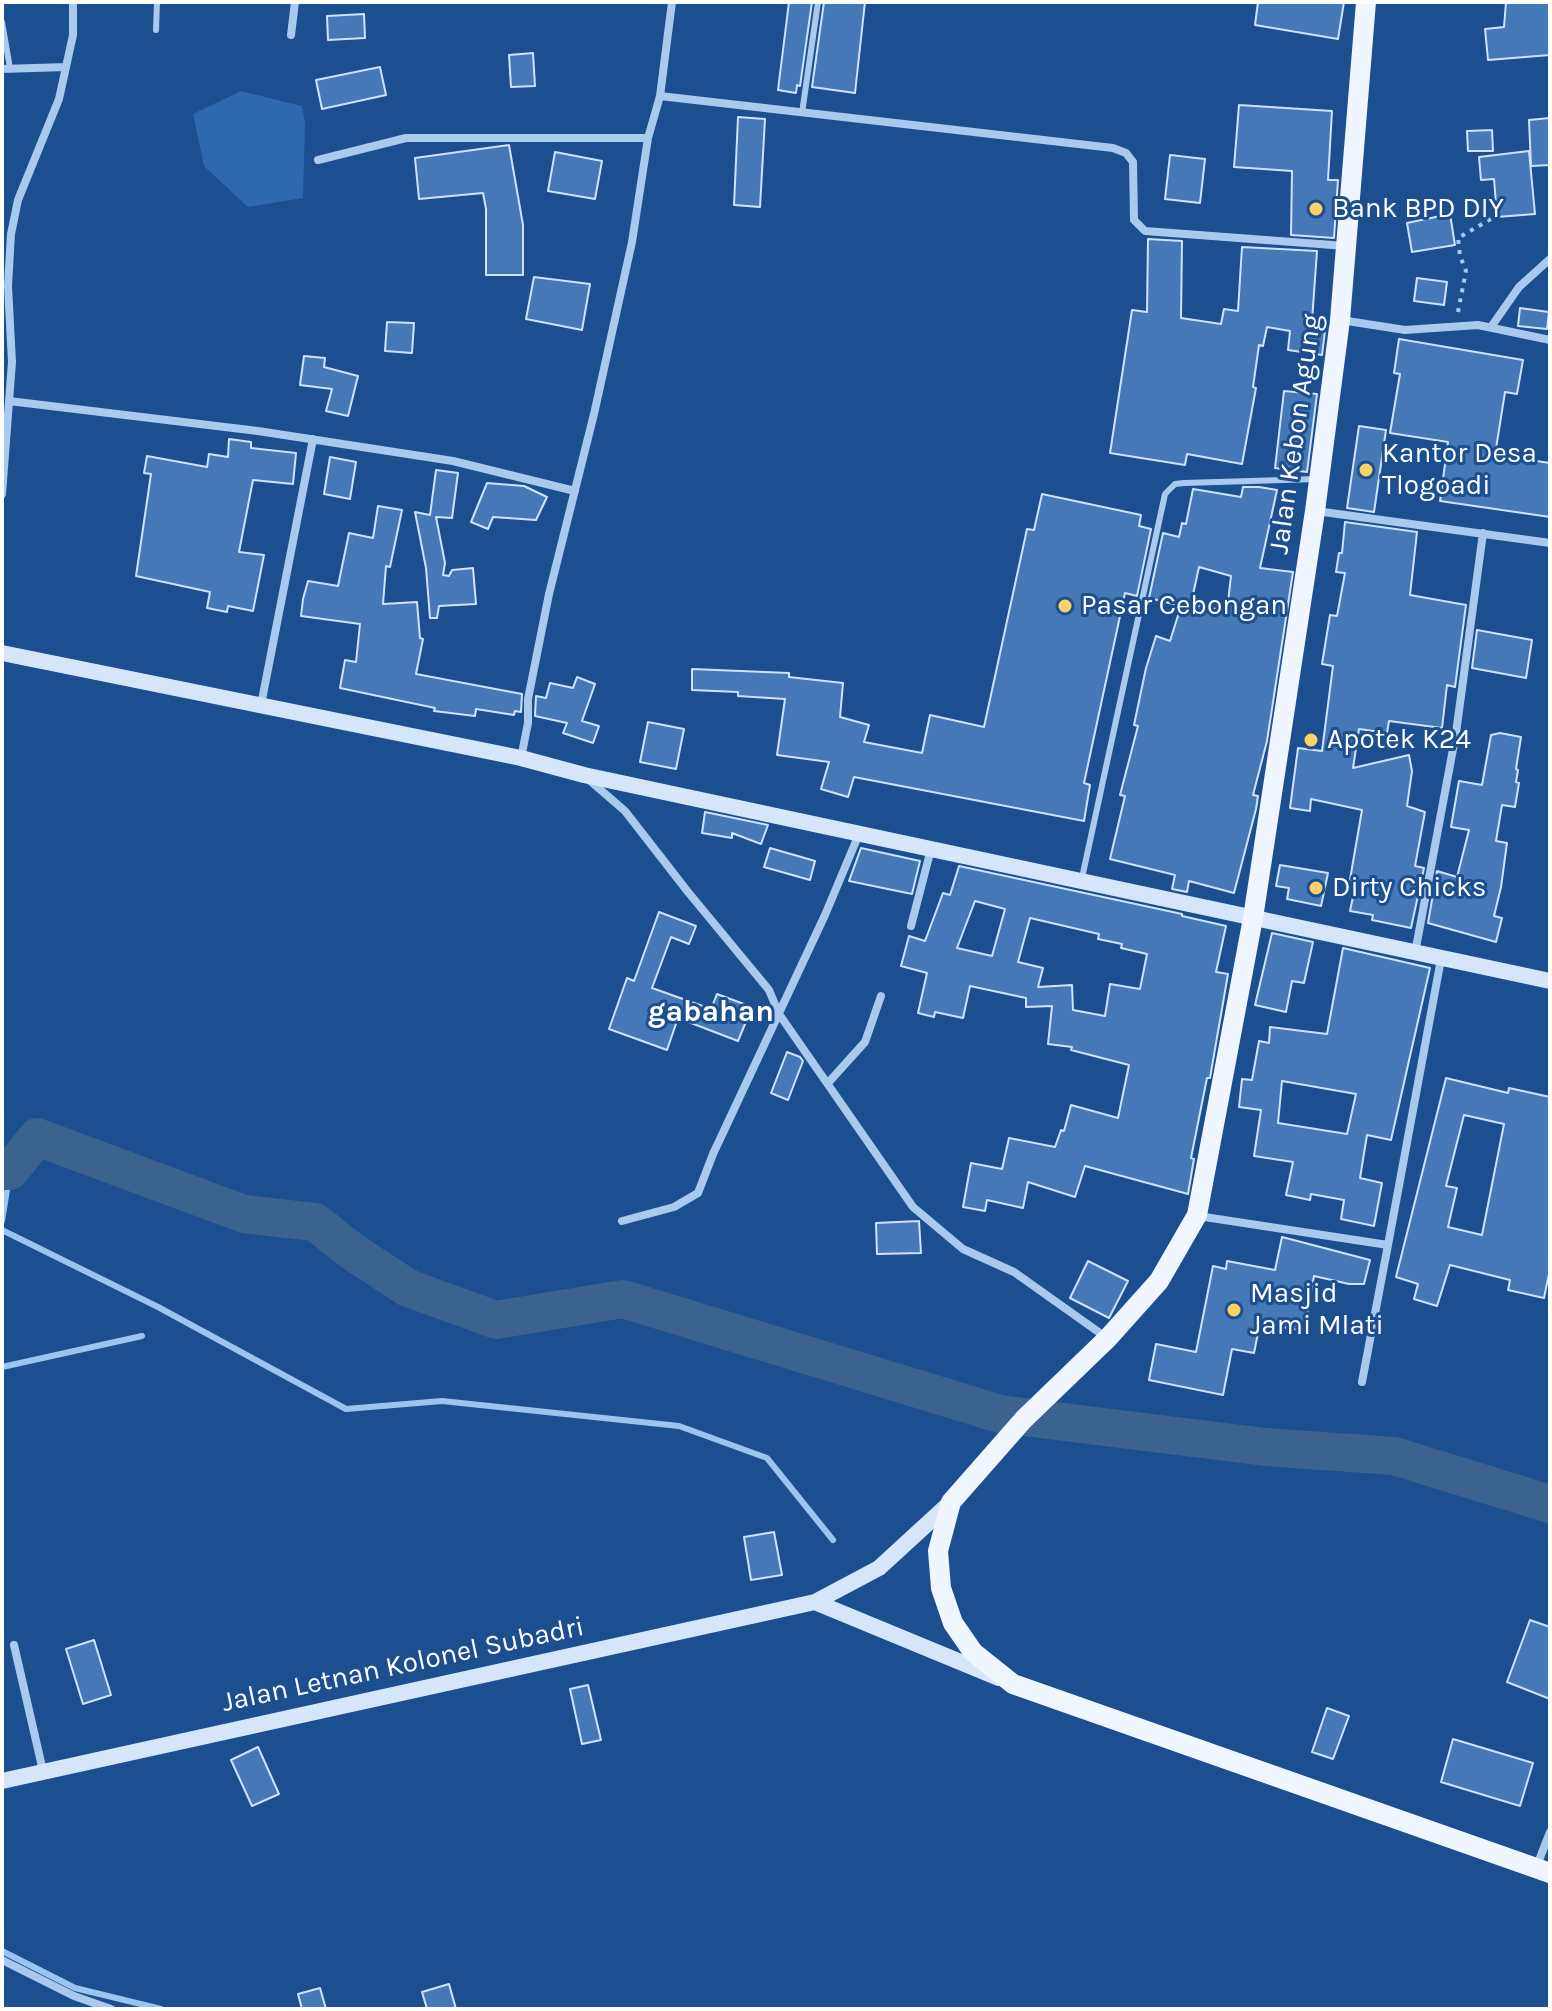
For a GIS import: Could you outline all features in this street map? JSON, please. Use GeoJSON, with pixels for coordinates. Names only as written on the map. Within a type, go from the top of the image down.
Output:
{"type":"FeatureCollection","features":[{"type":"Feature","properties":{"kind":"main road","name":"Jalan Kebon Agung"},"geometry":{"type":"LineString","coordinates":[[951,1502],[1024,1419],[1108,1338],[1159,1281],[1197,1215],[1253,918],[1315,511],[1340,320],[1366,2]]}},
{"type":"Feature","properties":{"kind":"main road"},"geometry":{"type":"LineString","coordinates":[[2,653],[521,758],[584,775],[1550,981]]}},
{"type":"Feature","properties":{"kind":"main road"},"geometry":{"type":"LineString","coordinates":[[951,1502],[938,1551],[941,1588],[953,1623],[973,1652],[1013,1684]]}},
{"type":"Feature","properties":{"kind":"main road","name":"Jalan Letnan Kolonel Subadri"},"geometry":{"type":"LineString","coordinates":[[2,1781],[815,1602],[879,1568],[951,1502]]}},
{"type":"Feature","properties":{"kind":"main road"},"geometry":{"type":"LineString","coordinates":[[815,1602],[1013,1684],[1543,1871]]}},
{"type":"Feature","properties":{"kind":"street"},"geometry":{"type":"LineString","coordinates":[[2,494],[12,362],[8,286],[11,234],[18,200],[59,99],[73,35],[73,2]]}},
{"type":"Feature","properties":{"kind":"street"},"geometry":{"type":"LineString","coordinates":[[291,35],[295,2]]}},
{"type":"Feature","properties":{"kind":"street"},"geometry":{"type":"LineString","coordinates":[[521,758],[531,684],[549,594],[632,242],[648,138],[660,96],[672,2]]}},
{"type":"Feature","properties":{"kind":"street"},"geometry":{"type":"LineString","coordinates":[[6,69],[66,67]]}},
{"type":"Feature","properties":{"kind":"street"},"geometry":{"type":"LineString","coordinates":[[660,96],[1113,148],[1126,153],[1133,162],[1134,220],[1145,231],[1347,247]]}},
{"type":"Feature","properties":{"kind":"street"},"geometry":{"type":"LineString","coordinates":[[318,160],[406,138],[648,138]]}},
{"type":"Feature","properties":{"kind":"street"},"geometry":{"type":"LineString","coordinates":[[1491,327],[1519,287],[1550,259]]}},
{"type":"Feature","properties":{"kind":"street"},"geometry":{"type":"LineString","coordinates":[[1340,320],[1405,330],[1491,327],[1550,340]]}},
{"type":"Feature","properties":{"kind":"street"},"geometry":{"type":"LineString","coordinates":[[9,401],[313,439],[453,461],[575,491]]}},
{"type":"Feature","properties":{"kind":"street"},"geometry":{"type":"LineString","coordinates":[[261,706],[313,439]]}},
{"type":"Feature","properties":{"kind":"street"},"geometry":{"type":"LineString","coordinates":[[1315,511],[1550,543]]}},
{"type":"Feature","properties":{"kind":"street"},"geometry":{"type":"LineString","coordinates":[[1415,953],[1456,733],[1483,533]]}},
{"type":"Feature","properties":{"kind":"street"},"geometry":{"type":"LineString","coordinates":[[584,775],[625,811],[769,990],[779,1014],[913,1207],[963,1249],[1014,1272],[1108,1338]]}},
{"type":"Feature","properties":{"kind":"street"},"geometry":{"type":"LineString","coordinates":[[622,1221],[674,1207],[698,1193],[859,834]]}},
{"type":"Feature","properties":{"kind":"street"},"geometry":{"type":"LineString","coordinates":[[911,926],[931,849]]}},
{"type":"Feature","properties":{"kind":"street"},"geometry":{"type":"LineString","coordinates":[[1362,1382],[1441,959]]}},
{"type":"Feature","properties":{"kind":"street"},"geometry":{"type":"LineString","coordinates":[[828,1083],[865,1042],[881,996]]}},
{"type":"Feature","properties":{"kind":"street"},"geometry":{"type":"LineString","coordinates":[[1197,1215],[1388,1245]]}},
{"type":"Feature","properties":{"kind":"street"},"geometry":{"type":"LineString","coordinates":[[14,1645],[43,1772]]}},
{"type":"Feature","properties":{"kind":"street"},"geometry":{"type":"LineString","coordinates":[[1543,1871],[1550,1832]]}},
{"type":"Feature","properties":{"kind":"street"},"geometry":{"type":"LineString","coordinates":[[2,1960],[74,1996],[111,2009]]}},
{"type":"Feature","properties":{"kind":"lane"},"geometry":{"type":"LineString","coordinates":[[156,30],[157,2]]}},
{"type":"Feature","properties":{"kind":"lane"},"geometry":{"type":"LineString","coordinates":[[802,113],[818,2]]}},
{"type":"Feature","properties":{"kind":"lane"},"geometry":{"type":"LineString","coordinates":[[2,22],[6,69]]}},
{"type":"Feature","properties":{"kind":"lane"},"geometry":{"type":"LineString","coordinates":[[1081,881],[1165,494],[1175,484],[1184,483],[1319,479]]}},
{"type":"Feature","properties":{"kind":"path"},"geometry":{"type":"LineString","coordinates":[[1454,326],[1466,271],[1458,238],[1496,216]]}},
{"type":"Feature","properties":{"kind":"shaded area"},"geometry":{"type":"Polygon","coordinates":[[[241,91],[302,106],[305,123],[303,198],[248,207],[204,166],[193,114],[241,91]]]}},
{"type":"Feature","properties":{"kind":"building"},"geometry":{"type":"Polygon","coordinates":[[[789,2],[812,2],[800,86],[797,85],[796,93],[778,90],[789,2]]]}},
{"type":"Feature","properties":{"kind":"building"},"geometry":{"type":"Polygon","coordinates":[[[824,2],[865,2],[855,93],[812,87],[824,2]]]}},
{"type":"Feature","properties":{"kind":"building"},"geometry":{"type":"Polygon","coordinates":[[[1258,2],[1344,2],[1338,39],[1255,25],[1258,2]]]}},
{"type":"Feature","properties":{"kind":"building"},"geometry":{"type":"Polygon","coordinates":[[[1506,2],[1550,2],[1550,55],[1488,60],[1485,29],[1504,27],[1506,2]]]}},
{"type":"Feature","properties":{"kind":"building"},"geometry":{"type":"Polygon","coordinates":[[[364,14],[365,38],[328,40],[327,16],[364,14]]]}},
{"type":"Feature","properties":{"kind":"building"},"geometry":{"type":"Polygon","coordinates":[[[533,53],[535,86],[511,87],[509,55],[533,53]]]}},
{"type":"Feature","properties":{"kind":"building"},"geometry":{"type":"Polygon","coordinates":[[[380,67],[386,95],[322,109],[316,80],[380,67]]]}},
{"type":"Feature","properties":{"kind":"building"},"geometry":{"type":"Polygon","coordinates":[[[1239,105],[1332,111],[1328,180],[1338,180],[1334,238],[1291,235],[1292,171],[1234,167],[1239,105]]]}},
{"type":"Feature","properties":{"kind":"building"},"geometry":{"type":"Polygon","coordinates":[[[738,117],[765,119],[760,207],[734,205],[738,117]]]}},
{"type":"Feature","properties":{"kind":"building"},"geometry":{"type":"Polygon","coordinates":[[[1550,118],[1550,165],[1531,166],[1529,120],[1550,118]]]}},
{"type":"Feature","properties":{"kind":"building"},"geometry":{"type":"Polygon","coordinates":[[[1492,130],[1493,151],[1468,151],[1467,131],[1492,130]]]}},
{"type":"Feature","properties":{"kind":"building"},"geometry":{"type":"Polygon","coordinates":[[[509,145],[523,225],[523,275],[486,275],[486,209],[483,193],[419,199],[415,158],[509,145]]]}},
{"type":"Feature","properties":{"kind":"building"},"geometry":{"type":"Polygon","coordinates":[[[1529,151],[1535,214],[1497,217],[1494,179],[1481,180],[1479,157],[1529,151]]]}},
{"type":"Feature","properties":{"kind":"building"},"geometry":{"type":"Polygon","coordinates":[[[555,152],[602,161],[595,199],[548,191],[555,152]]]}},
{"type":"Feature","properties":{"kind":"building"},"geometry":{"type":"Polygon","coordinates":[[[1170,155],[1205,159],[1200,203],[1165,199],[1170,155]]]}},
{"type":"Feature","properties":{"kind":"building"},"geometry":{"type":"Polygon","coordinates":[[[1450,214],[1455,245],[1412,252],[1407,223],[1450,214]]]}},
{"type":"Feature","properties":{"kind":"building"},"geometry":{"type":"Polygon","coordinates":[[[1148,239],[1182,241],[1181,318],[1221,324],[1224,309],[1238,311],[1242,247],[1317,251],[1312,321],[1326,323],[1322,355],[1288,350],[1290,331],[1267,327],[1263,346],[1259,345],[1253,387],[1256,388],[1242,464],[1187,454],[1185,465],[1110,453],[1132,310],[1147,312],[1148,239]]]}},
{"type":"Feature","properties":{"kind":"building"},"geometry":{"type":"Polygon","coordinates":[[[534,277],[590,284],[582,330],[526,319],[534,277]]]}},
{"type":"Feature","properties":{"kind":"building"},"geometry":{"type":"Polygon","coordinates":[[[1417,278],[1447,282],[1444,305],[1414,301],[1417,278]]]}},
{"type":"Feature","properties":{"kind":"building"},"geometry":{"type":"Polygon","coordinates":[[[1520,308],[1549,312],[1547,329],[1518,326],[1520,308]]]}},
{"type":"Feature","properties":{"kind":"building"},"geometry":{"type":"Polygon","coordinates":[[[387,322],[414,323],[412,353],[385,351],[387,322]]]}},
{"type":"Feature","properties":{"kind":"building"},"geometry":{"type":"Polygon","coordinates":[[[1399,339],[1523,360],[1517,394],[1505,392],[1495,455],[1550,463],[1550,517],[1440,501],[1448,442],[1390,433],[1400,374],[1394,373],[1399,339]]]}},
{"type":"Feature","properties":{"kind":"building"},"geometry":{"type":"Polygon","coordinates":[[[304,356],[325,358],[324,367],[358,376],[348,416],[326,411],[332,389],[300,385],[304,356]]]}},
{"type":"Feature","properties":{"kind":"building"},"geometry":{"type":"Polygon","coordinates":[[[1284,391],[1317,394],[1307,472],[1275,468],[1284,391]]]}},
{"type":"Feature","properties":{"kind":"building","name":"Kantor Desa Tlogoadi"},"geometry":{"type":"Polygon","coordinates":[[[1359,426],[1386,430],[1374,512],[1347,508],[1359,426]]]}},
{"type":"Feature","properties":{"kind":"building"},"geometry":{"type":"Polygon","coordinates":[[[229,439],[251,442],[251,448],[296,453],[293,484],[253,480],[239,552],[264,555],[253,611],[228,606],[227,612],[207,608],[210,592],[136,576],[151,474],[144,473],[147,456],[207,467],[209,454],[228,457],[229,439]]]}},
{"type":"Feature","properties":{"kind":"building"},"geometry":{"type":"Polygon","coordinates":[[[330,457],[356,462],[350,499],[324,494],[330,457]]]}},
{"type":"Feature","properties":{"kind":"building"},"geometry":{"type":"Polygon","coordinates":[[[436,470],[458,473],[452,518],[436,517],[445,563],[443,575],[449,576],[452,570],[473,568],[476,604],[439,606],[437,618],[430,618],[426,568],[415,512],[430,515],[436,470]]]}},
{"type":"Feature","properties":{"kind":"building"},"geometry":{"type":"Polygon","coordinates":[[[487,483],[524,486],[547,497],[536,520],[493,517],[488,529],[471,522],[487,483]]]}},
{"type":"Feature","properties":{"kind":"building"},"geometry":{"type":"Polygon","coordinates":[[[1243,487],[1277,490],[1260,568],[1293,572],[1267,741],[1253,795],[1258,796],[1256,809],[1234,893],[1189,881],[1187,892],[1172,889],[1175,875],[1110,859],[1125,796],[1120,795],[1138,726],[1134,725],[1146,668],[1156,636],[1170,641],[1181,606],[1149,598],[1163,533],[1179,537],[1182,523],[1186,524],[1193,489],[1241,497],[1243,487]],[[1199,567],[1191,604],[1227,611],[1231,576],[1199,567]]]}},
{"type":"Feature","properties":{"kind":"building","name":"Pasar Cebongan"},"geometry":{"type":"Polygon","coordinates":[[[1042,494],[1141,515],[1139,526],[1151,529],[1137,596],[1125,593],[1084,783],[1090,785],[1084,821],[854,777],[848,797],[821,789],[829,762],[777,755],[785,699],[738,696],[738,692],[692,690],[692,669],[789,673],[789,677],[843,683],[840,717],[869,725],[864,742],[922,753],[930,715],[984,727],[1027,529],[1034,530],[1042,494]]]}},
{"type":"Feature","properties":{"kind":"building"},"geometry":{"type":"Polygon","coordinates":[[[378,506],[402,510],[390,567],[386,566],[383,604],[417,602],[420,638],[423,639],[416,674],[522,694],[521,712],[515,711],[514,715],[476,709],[475,716],[434,711],[435,708],[340,688],[345,660],[356,662],[360,624],[301,616],[303,599],[308,581],[338,586],[349,533],[373,538],[378,506]]]}},
{"type":"Feature","properties":{"kind":"building"},"geometry":{"type":"Polygon","coordinates":[[[1345,522],[1417,532],[1410,595],[1466,605],[1455,687],[1447,685],[1442,728],[1389,721],[1387,733],[1359,729],[1353,768],[1409,755],[1412,771],[1407,806],[1425,812],[1415,866],[1424,868],[1411,928],[1372,920],[1373,915],[1350,911],[1354,892],[1348,891],[1362,810],[1311,799],[1310,811],[1290,808],[1298,748],[1322,751],[1333,666],[1322,664],[1330,615],[1337,616],[1345,573],[1336,572],[1339,553],[1342,553],[1345,522]]]}},
{"type":"Feature","properties":{"kind":"building"},"geometry":{"type":"Polygon","coordinates":[[[1477,630],[1532,640],[1526,678],[1472,668],[1477,630]]]}},
{"type":"Feature","properties":{"kind":"building"},"geometry":{"type":"Polygon","coordinates":[[[577,677],[595,684],[582,721],[599,726],[593,743],[563,733],[567,723],[535,716],[536,696],[546,698],[550,683],[573,688],[577,677]]]}},
{"type":"Feature","properties":{"kind":"building"},"geometry":{"type":"Polygon","coordinates":[[[648,722],[684,729],[676,769],[640,762],[648,722]]]}},
{"type":"Feature","properties":{"kind":"building"},"geometry":{"type":"Polygon","coordinates":[[[1500,733],[1521,737],[1515,807],[1502,805],[1496,841],[1507,843],[1494,916],[1502,918],[1496,942],[1428,923],[1437,871],[1457,877],[1469,830],[1451,827],[1459,781],[1482,785],[1491,735],[1500,733]]]}},
{"type":"Feature","properties":{"kind":"building"},"geometry":{"type":"Polygon","coordinates":[[[705,812],[768,825],[761,844],[732,833],[732,838],[702,833],[705,812]]]}},
{"type":"Feature","properties":{"kind":"building"},"geometry":{"type":"Polygon","coordinates":[[[770,848],[815,861],[810,880],[764,867],[770,848]]]}},
{"type":"Feature","properties":{"kind":"building"},"geometry":{"type":"Polygon","coordinates":[[[861,848],[920,861],[912,894],[849,881],[861,848]]]}},
{"type":"Feature","properties":{"kind":"building","name":"Dirty Chicks"},"geometry":{"type":"Polygon","coordinates":[[[1280,865],[1328,873],[1321,906],[1287,899],[1289,888],[1276,886],[1280,865]]]}},
{"type":"Feature","properties":{"kind":"building"},"geometry":{"type":"Polygon","coordinates":[[[959,866],[1226,926],[1216,972],[1228,974],[1210,1078],[1207,1078],[1191,1158],[1194,1159],[1188,1194],[1085,1166],[1075,1197],[1028,1182],[1023,1208],[987,1200],[985,1211],[963,1207],[971,1163],[1002,1169],[1009,1138],[1055,1147],[1061,1130],[1064,1131],[1071,1105],[1118,1118],[1129,1065],[1071,1050],[1072,1047],[1048,1044],[1052,1006],[1026,1007],[1026,998],[970,986],[963,1018],[935,1012],[934,1017],[918,1013],[927,973],[901,966],[909,936],[925,941],[943,893],[950,895],[959,866]],[[975,901],[957,948],[992,956],[1005,909],[975,901]],[[1030,918],[1018,962],[1043,968],[1038,987],[1072,985],[1073,1010],[1105,1016],[1110,984],[1140,989],[1147,954],[1098,939],[1099,934],[1030,918]]]}},
{"type":"Feature","properties":{"kind":"building"},"geometry":{"type":"Polygon","coordinates":[[[659,912],[696,926],[689,944],[671,937],[652,988],[711,1009],[717,994],[752,1007],[738,1041],[678,1018],[667,1050],[609,1029],[627,978],[634,981],[659,912]]]}},
{"type":"Feature","properties":{"kind":"building"},"geometry":{"type":"Polygon","coordinates":[[[1272,933],[1313,942],[1304,983],[1292,981],[1286,1012],[1255,1005],[1272,933]]]}},
{"type":"Feature","properties":{"kind":"building"},"geometry":{"type":"Polygon","coordinates":[[[1343,948],[1430,968],[1391,1140],[1367,1135],[1360,1178],[1382,1183],[1374,1226],[1341,1219],[1344,1200],[1311,1194],[1310,1200],[1286,1195],[1293,1162],[1254,1156],[1261,1110],[1239,1107],[1242,1079],[1252,1080],[1259,1041],[1269,1043],[1270,1027],[1327,1034],[1343,948]],[[1282,1081],[1278,1123],[1347,1134],[1356,1094],[1282,1081]]]}},
{"type":"Feature","properties":{"kind":"building"},"geometry":{"type":"Polygon","coordinates":[[[787,1052],[803,1061],[788,1100],[771,1093],[787,1052]]]}},
{"type":"Feature","properties":{"kind":"building"},"geometry":{"type":"Polygon","coordinates":[[[1446,1078],[1508,1093],[1509,1088],[1550,1097],[1550,1269],[1544,1298],[1508,1290],[1510,1280],[1450,1265],[1437,1306],[1414,1299],[1418,1284],[1396,1277],[1446,1078]],[[1464,1115],[1446,1186],[1457,1188],[1448,1227],[1482,1235],[1504,1124],[1464,1115]]]}},
{"type":"Feature","properties":{"kind":"building"},"geometry":{"type":"Polygon","coordinates":[[[919,1221],[921,1253],[877,1254],[876,1223],[919,1221]]]}},
{"type":"Feature","properties":{"kind":"building"},"geometry":{"type":"Polygon","coordinates":[[[1282,1237],[1370,1260],[1364,1284],[1314,1276],[1304,1331],[1260,1323],[1254,1353],[1232,1349],[1223,1395],[1149,1380],[1156,1344],[1196,1352],[1213,1266],[1226,1269],[1227,1261],[1275,1270],[1282,1237]]]}},
{"type":"Feature","properties":{"kind":"building"},"geometry":{"type":"Polygon","coordinates":[[[1088,1261],[1128,1281],[1109,1318],[1070,1298],[1088,1261]]]}},
{"type":"Feature","properties":{"kind":"building"},"geometry":{"type":"Polygon","coordinates":[[[774,1532],[782,1575],[751,1580],[744,1537],[774,1532]]]}},
{"type":"Feature","properties":{"kind":"building"},"geometry":{"type":"Polygon","coordinates":[[[1530,1620],[1550,1627],[1550,1699],[1507,1682],[1530,1620]]]}},
{"type":"Feature","properties":{"kind":"building"},"geometry":{"type":"Polygon","coordinates":[[[94,1640],[111,1695],[83,1704],[66,1649],[94,1640]]]}},
{"type":"Feature","properties":{"kind":"building"},"geometry":{"type":"Polygon","coordinates":[[[588,1685],[601,1740],[582,1744],[570,1689],[588,1685]]]}},
{"type":"Feature","properties":{"kind":"building"},"geometry":{"type":"Polygon","coordinates":[[[1327,1708],[1349,1716],[1333,1759],[1312,1752],[1327,1708]]]}},
{"type":"Feature","properties":{"kind":"building"},"geometry":{"type":"Polygon","coordinates":[[[1453,1739],[1533,1763],[1520,1806],[1441,1782],[1453,1739]]]}},
{"type":"Feature","properties":{"kind":"building"},"geometry":{"type":"Polygon","coordinates":[[[258,1747],[279,1794],[252,1806],[231,1760],[258,1747]]]}},
{"type":"Feature","properties":{"kind":"building"},"geometry":{"type":"Polygon","coordinates":[[[449,1984],[456,2009],[427,2009],[422,1992],[449,1984]]]}},
{"type":"Feature","properties":{"kind":"building"},"geometry":{"type":"Polygon","coordinates":[[[320,1988],[326,2009],[302,2009],[298,1994],[320,1988]]]}},
{"type":"Feature","properties":{"kind":"waterway"},"geometry":{"type":"LineString","coordinates":[[2,1171],[10,1171],[37,1137],[244,1214],[315,1222],[353,1252],[408,1288],[496,1320],[623,1299],[1000,1414],[1265,1447],[1394,1456],[1550,1504]]}},
{"type":"Feature","properties":{"kind":"waterway"},"geometry":{"type":"LineString","coordinates":[[2,1221],[10,1171]]}},
{"type":"Feature","properties":{"kind":"waterway"},"geometry":{"type":"LineString","coordinates":[[2,1230],[158,1307],[346,1409],[442,1401],[679,1426],[767,1458],[833,1540]]}},
{"type":"Feature","properties":{"kind":"waterway"},"geometry":{"type":"LineString","coordinates":[[2,1367],[142,1336]]}},
{"type":"Feature","properties":{"kind":"waterway"},"geometry":{"type":"LineString","coordinates":[[2,1951],[75,1988],[161,2009]]}},
{"type":"Feature","properties":{"kind":"place","name":"Bank BPD DIY"},"geometry":{"type":"Point","coordinates":[1316,209]}},
{"type":"Feature","properties":{"kind":"place","name":"Kantor Desa Tlogoadi"},"geometry":{"type":"Point","coordinates":[1366,470]}},
{"type":"Feature","properties":{"kind":"place","name":"Pasar Cebongan"},"geometry":{"type":"Point","coordinates":[1065,606]}},
{"type":"Feature","properties":{"kind":"place","name":"Apotek K24"},"geometry":{"type":"Point","coordinates":[1311,740]}},
{"type":"Feature","properties":{"kind":"place","name":"Dirty Chicks"},"geometry":{"type":"Point","coordinates":[1316,888]}},
{"type":"Feature","properties":{"kind":"place","name":"Masjid Jami Mlati"},"geometry":{"type":"Point","coordinates":[1234,1310]}},
{"type":"Feature","properties":{"kind":"district","name":"gabahan"},"geometry":{"type":"Point","coordinates":[711,1012]}}]}
